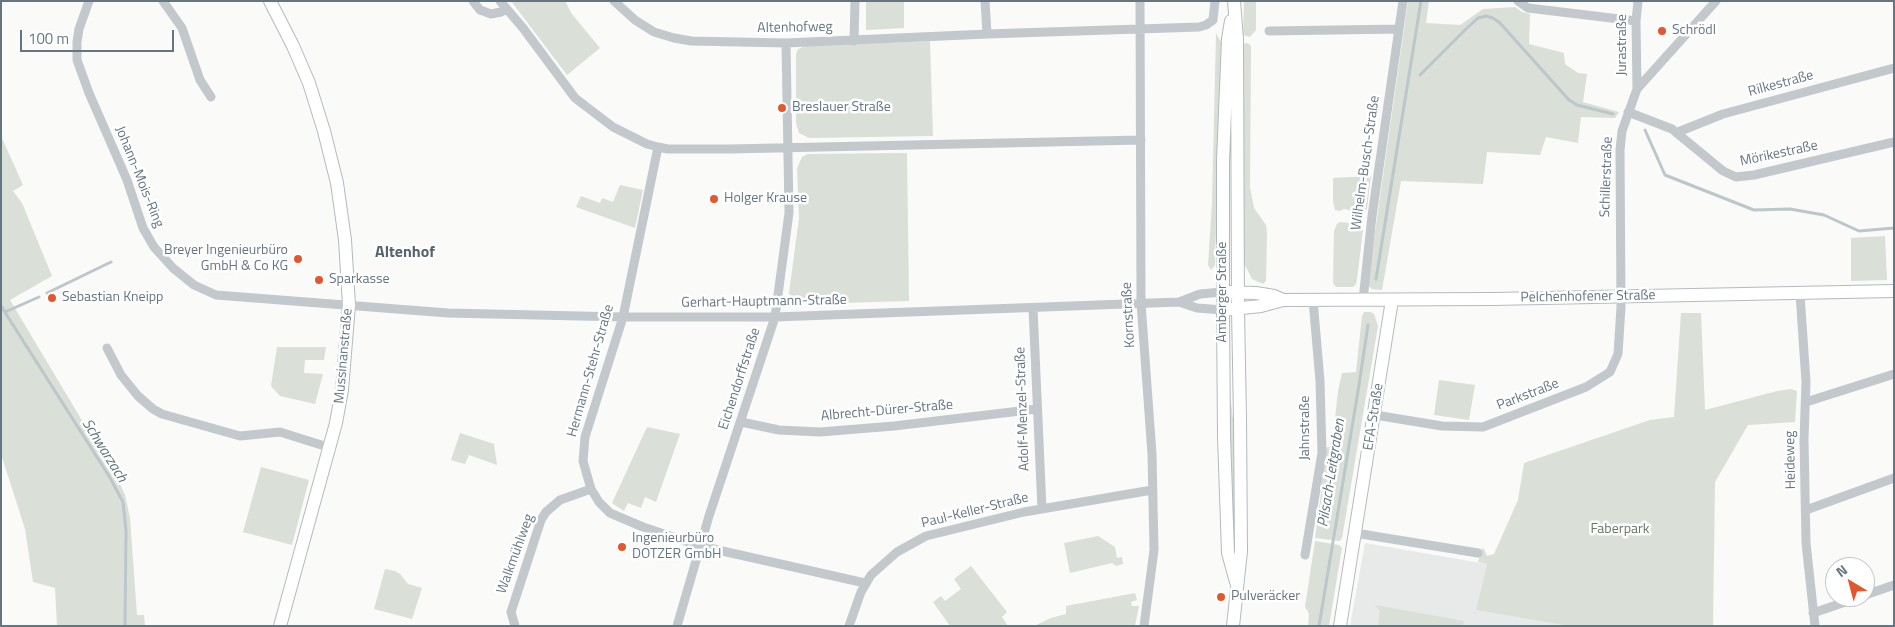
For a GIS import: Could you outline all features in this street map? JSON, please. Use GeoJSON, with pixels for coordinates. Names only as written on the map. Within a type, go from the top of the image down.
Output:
{"type":"FeatureCollection","features":[{"type":"Feature","properties":{"kind":"main road","name":"Mussinanstraße"},"geometry":{"type":"LineString","coordinates":[[270,1],[309,83],[324,131],[337,183],[345,240],[349,304],[342,390],[331,448],[299,553],[280,626]]}},
{"type":"Feature","properties":{"kind":"main road","name":"Amberger Straße"},"geometry":{"type":"LineString","coordinates":[[1233,626],[1236,582],[1240,569],[1241,551],[1238,309],[1238,40],[1234,1]]}},
{"type":"Feature","properties":{"kind":"main road","name":"Amberger Straße"},"geometry":{"type":"LineString","coordinates":[[1234,1],[1228,39],[1223,161],[1222,310],[1228,553],[1236,582]]}},
{"type":"Feature","properties":{"kind":"main road","name":"Pelchenhofener Straße"},"geometry":{"type":"LineString","coordinates":[[1222,310],[1261,306],[1283,300],[1800,294],[1894,291]]}},
{"type":"Feature","properties":{"kind":"main road","name":"Pelchenhofener Straße"},"geometry":{"type":"LineString","coordinates":[[1222,292],[1270,295],[1283,300]]}},
{"type":"Feature","properties":{"kind":"main road","name":"EFA-Straße"},"geometry":{"type":"LineString","coordinates":[[1340,626],[1392,300]]}},
{"type":"Feature","properties":{"kind":"street","name":"Johann-Mois-Ring"},"geometry":{"type":"LineString","coordinates":[[89,1],[76,42],[77,60],[89,93],[127,180],[144,228],[154,247],[165,260],[194,285],[216,295],[349,304]]}},
{"type":"Feature","properties":{"kind":"street"},"geometry":{"type":"LineString","coordinates":[[163,1],[182,28],[200,80],[211,97]]}},
{"type":"Feature","properties":{"kind":"street"},"geometry":{"type":"LineString","coordinates":[[473,1],[480,10],[491,14],[501,12],[503,5]]}},
{"type":"Feature","properties":{"kind":"street","name":"Altenhofweg"},"geometry":{"type":"LineString","coordinates":[[614,1],[654,32],[674,38],[691,42],[786,43],[1188,28],[1206,25],[1213,19],[1215,1]]}},
{"type":"Feature","properties":{"kind":"street"},"geometry":{"type":"LineString","coordinates":[[854,41],[855,1]]}},
{"type":"Feature","properties":{"kind":"street"},"geometry":{"type":"LineString","coordinates":[[985,1],[988,34]]}},
{"type":"Feature","properties":{"kind":"street","name":"Kornstraße"},"geometry":{"type":"LineString","coordinates":[[1140,1],[1141,303],[1152,454],[1154,557],[1144,626]]}},
{"type":"Feature","properties":{"kind":"street","name":"Wilhelm-Busch-Straße"},"geometry":{"type":"LineString","coordinates":[[1363,300],[1372,216],[1403,1]]}},
{"type":"Feature","properties":{"kind":"street"},"geometry":{"type":"LineString","coordinates":[[1518,1],[1524,7],[1534,9],[1636,21]]}},
{"type":"Feature","properties":{"kind":"street","name":"Jurastraße"},"geometry":{"type":"LineString","coordinates":[[1637,88],[1636,21],[1638,1]]}},
{"type":"Feature","properties":{"kind":"street","name":"Schillerstraße"},"geometry":{"type":"LineString","coordinates":[[1622,296],[1620,150],[1622,131],[1628,112],[1637,88],[1716,1]]}},
{"type":"Feature","properties":{"kind":"street"},"geometry":{"type":"LineString","coordinates":[[503,5],[575,98],[613,127],[647,144],[658,147],[697,149],[788,148],[1141,140]]}},
{"type":"Feature","properties":{"kind":"street"},"geometry":{"type":"LineString","coordinates":[[1269,31],[1399,29]]}},
{"type":"Feature","properties":{"kind":"street","name":"Eichendorffstraße"},"geometry":{"type":"LineString","coordinates":[[677,626],[700,546],[775,317],[788,227],[786,43]]}},
{"type":"Feature","properties":{"kind":"street","name":"Rilkestraße"},"geometry":{"type":"LineString","coordinates":[[1678,132],[1723,114],[1894,68]]}},
{"type":"Feature","properties":{"kind":"street","name":"Mörikestraße"},"geometry":{"type":"LineString","coordinates":[[1628,112],[1678,132],[1722,171],[1736,177],[1754,175],[1894,142]]}},
{"type":"Feature","properties":{"kind":"street","name":"Hermann-Stehr-Straße"},"geometry":{"type":"LineString","coordinates":[[658,147],[622,317],[585,437],[583,462],[591,489],[604,507],[620,519],[700,546],[865,583]]}},
{"type":"Feature","properties":{"kind":"street","name":"Gerhart-Hauptmann-Straße"},"geometry":{"type":"LineString","coordinates":[[1179,302],[1200,294],[1222,292]]}},
{"type":"Feature","properties":{"kind":"street","name":"Heideweg"},"geometry":{"type":"LineString","coordinates":[[1800,294],[1806,402],[1804,440],[1806,543],[1815,626]]}},
{"type":"Feature","properties":{"kind":"street","name":"Parkstraße"},"geometry":{"type":"LineString","coordinates":[[1374,414],[1442,426],[1483,427],[1594,384],[1610,372],[1618,354],[1622,296]]}},
{"type":"Feature","properties":{"kind":"street","name":"Jahnstraße"},"geometry":{"type":"LineString","coordinates":[[1305,555],[1322,454],[1320,381],[1314,300]]}},
{"type":"Feature","properties":{"kind":"street","name":"Gerhart-Hauptmann-Straße"},"geometry":{"type":"LineString","coordinates":[[349,304],[448,313],[622,317],[775,317],[1179,302],[1198,308],[1222,310]]}},
{"type":"Feature","properties":{"kind":"street","name":"Adolf-Menzel-Straße"},"geometry":{"type":"LineString","coordinates":[[1033,308],[1042,509]]}},
{"type":"Feature","properties":{"kind":"street"},"geometry":{"type":"LineString","coordinates":[[107,348],[121,375],[138,396],[162,414],[240,436],[280,432],[331,448]]}},
{"type":"Feature","properties":{"kind":"street"},"geometry":{"type":"LineString","coordinates":[[1806,402],[1894,374]]}},
{"type":"Feature","properties":{"kind":"street","name":"Albrecht-Dürer-Straße"},"geometry":{"type":"LineString","coordinates":[[741,422],[779,430],[820,432],[894,426],[1037,409]]}},
{"type":"Feature","properties":{"kind":"street"},"geometry":{"type":"LineString","coordinates":[[1806,510],[1894,478]]}},
{"type":"Feature","properties":{"kind":"street","name":"Walkmühlweg"},"geometry":{"type":"LineString","coordinates":[[515,626],[511,612],[541,520],[546,512],[560,500],[591,489]]}},
{"type":"Feature","properties":{"kind":"street","name":"Paul-Keller-Straße"},"geometry":{"type":"LineString","coordinates":[[848,626],[865,583],[880,565],[896,552],[926,536],[943,530],[1042,509],[1152,490]]}},
{"type":"Feature","properties":{"kind":"street"},"geometry":{"type":"LineString","coordinates":[[1355,533],[1478,553]]}},
{"type":"Feature","properties":{"kind":"street"},"geometry":{"type":"LineString","coordinates":[[1875,592],[1894,585]]}},
{"type":"Feature","properties":{"kind":"street"},"geometry":{"type":"LineString","coordinates":[[1813,613],[1831,607]]}},
{"type":"Feature","properties":{"kind":"shaded area"},"geometry":{"type":"Polygon","coordinates":[[[1365,543],[1487,564],[1476,610],[1568,626],[1350,626],[1365,543]]]}},
{"type":"Feature","properties":{"kind":"green space"},"geometry":{"type":"Polygon","coordinates":[[[511,1],[565,1],[572,14],[600,48],[567,75],[511,1]]]}},
{"type":"Feature","properties":{"kind":"green space"},"geometry":{"type":"Polygon","coordinates":[[[866,1],[904,1],[904,28],[866,30],[866,1]]]}},
{"type":"Feature","properties":{"kind":"green space"},"geometry":{"type":"Polygon","coordinates":[[[1244,1],[1256,1],[1256,30],[1250,37],[1243,35],[1244,1]]]}},
{"type":"Feature","properties":{"kind":"green space"},"geometry":{"type":"Polygon","coordinates":[[[1408,1],[1429,1],[1426,23],[1460,25],[1483,9],[1515,7],[1522,12],[1530,14],[1529,44],[1564,53],[1565,64],[1578,73],[1587,74],[1583,102],[1619,112],[1615,118],[1581,117],[1578,143],[1546,137],[1540,155],[1487,152],[1483,184],[1401,181],[1382,290],[1372,289],[1368,286],[1369,274],[1408,1]]]}},
{"type":"Feature","properties":{"kind":"green space"},"geometry":{"type":"Polygon","coordinates":[[[1216,33],[1222,44],[1215,265],[1211,270],[1208,265],[1212,203],[1216,33]]]}},
{"type":"Feature","properties":{"kind":"green space"},"geometry":{"type":"Polygon","coordinates":[[[930,41],[933,136],[809,138],[799,133],[796,123],[796,54],[798,49],[805,46],[930,41]]]}},
{"type":"Feature","properties":{"kind":"green space"},"geometry":{"type":"Polygon","coordinates":[[[1248,43],[1251,46],[1250,187],[1254,208],[1266,225],[1267,233],[1266,281],[1263,284],[1252,279],[1243,261],[1242,44],[1248,43]]]}},
{"type":"Feature","properties":{"kind":"green space"},"geometry":{"type":"Polygon","coordinates":[[[1,136],[23,185],[13,191],[22,203],[52,276],[10,300],[125,495],[130,518],[137,615],[144,615],[145,626],[57,626],[55,588],[33,582],[25,529],[1,454],[1,136]]]}},
{"type":"Feature","properties":{"kind":"green space"},"geometry":{"type":"Polygon","coordinates":[[[907,153],[909,301],[807,304],[793,301],[789,293],[799,218],[797,168],[802,157],[808,154],[907,153]]]}},
{"type":"Feature","properties":{"kind":"green space"},"geometry":{"type":"Polygon","coordinates":[[[1371,176],[1367,209],[1360,213],[1344,209],[1340,211],[1335,210],[1333,178],[1371,176]]]}},
{"type":"Feature","properties":{"kind":"green space"},"geometry":{"type":"Polygon","coordinates":[[[620,185],[643,190],[635,228],[576,207],[581,196],[600,203],[602,198],[613,202],[620,185]]]}},
{"type":"Feature","properties":{"kind":"green space"},"geometry":{"type":"Polygon","coordinates":[[[1340,222],[1358,224],[1363,230],[1357,279],[1353,287],[1336,287],[1333,283],[1334,231],[1340,222]]]}},
{"type":"Feature","properties":{"kind":"green space"},"geometry":{"type":"Polygon","coordinates":[[[1885,236],[1887,280],[1851,281],[1851,238],[1885,236]]]}},
{"type":"Feature","properties":{"kind":"green space"},"geometry":{"type":"Polygon","coordinates":[[[1364,312],[1374,314],[1378,326],[1342,538],[1340,541],[1315,538],[1325,448],[1332,446],[1338,391],[1342,373],[1356,372],[1364,312]]]}},
{"type":"Feature","properties":{"kind":"green space","name":"Faberpark"},"geometry":{"type":"Polygon","coordinates":[[[1681,313],[1701,313],[1705,410],[1777,391],[1791,389],[1797,391],[1795,422],[1748,425],[1715,482],[1713,626],[1568,626],[1476,610],[1487,564],[1478,562],[1482,548],[1487,556],[1494,554],[1518,500],[1524,463],[1650,420],[1674,417],[1681,313]]]}},
{"type":"Feature","properties":{"kind":"green space"},"geometry":{"type":"Polygon","coordinates":[[[1227,331],[1230,331],[1230,394],[1234,428],[1236,549],[1232,549],[1227,331]]]}},
{"type":"Feature","properties":{"kind":"green space"},"geometry":{"type":"Polygon","coordinates":[[[277,347],[326,347],[324,360],[305,360],[304,373],[323,374],[315,404],[280,396],[271,386],[277,347]]]}},
{"type":"Feature","properties":{"kind":"green space"},"geometry":{"type":"Polygon","coordinates":[[[1439,380],[1475,385],[1469,420],[1434,415],[1439,380]]]}},
{"type":"Feature","properties":{"kind":"green space"},"geometry":{"type":"Polygon","coordinates":[[[647,427],[680,434],[656,502],[645,497],[641,508],[628,503],[624,511],[612,503],[647,427]]]}},
{"type":"Feature","properties":{"kind":"green space"},"geometry":{"type":"Polygon","coordinates":[[[460,433],[494,444],[497,465],[469,455],[465,464],[451,460],[460,433]]]}},
{"type":"Feature","properties":{"kind":"green space"},"geometry":{"type":"Polygon","coordinates":[[[261,467],[309,480],[292,545],[243,532],[261,467]]]}},
{"type":"Feature","properties":{"kind":"green space"},"geometry":{"type":"Polygon","coordinates":[[[1098,536],[1115,547],[1117,558],[1122,557],[1123,564],[1116,566],[1112,563],[1070,573],[1064,543],[1098,536]]]}},
{"type":"Feature","properties":{"kind":"green space"},"geometry":{"type":"Polygon","coordinates":[[[1315,541],[1339,545],[1342,548],[1329,626],[1308,626],[1309,614],[1305,607],[1315,541]]]}},
{"type":"Feature","properties":{"kind":"green space"},"geometry":{"type":"Polygon","coordinates":[[[971,566],[1007,612],[1002,617],[1008,626],[950,626],[933,602],[941,596],[945,601],[961,589],[954,579],[971,566]]]}},
{"type":"Feature","properties":{"kind":"green space"},"geometry":{"type":"Polygon","coordinates":[[[385,569],[400,574],[408,584],[422,588],[412,619],[374,609],[385,569]]]}},
{"type":"Feature","properties":{"kind":"green space"},"geometry":{"type":"Polygon","coordinates":[[[1135,593],[1137,600],[1131,602],[1132,606],[1139,606],[1135,626],[1034,626],[1051,618],[1066,614],[1066,606],[1135,593]]]}},
{"type":"Feature","properties":{"kind":"green space"},"geometry":{"type":"Polygon","coordinates":[[[1375,605],[1464,621],[1463,626],[1378,626],[1380,611],[1375,605]]]}},
{"type":"Feature","properties":{"kind":"waterway","name":"Pilsach-Leitgraben"},"geometry":{"type":"LineString","coordinates":[[1376,279],[1421,1]]}},
{"type":"Feature","properties":{"kind":"waterway"},"geometry":{"type":"LineString","coordinates":[[1420,75],[1478,18],[1486,16],[1500,23],[1569,100],[1577,105],[1613,114]]}},
{"type":"Feature","properties":{"kind":"waterway"},"geometry":{"type":"LineString","coordinates":[[1645,130],[1665,175],[1754,210],[1790,209],[1824,215],[1859,231],[1894,228]]}},
{"type":"Feature","properties":{"kind":"waterway"},"geometry":{"type":"LineString","coordinates":[[47,293],[111,262]]}},
{"type":"Feature","properties":{"kind":"waterway"},"geometry":{"type":"LineString","coordinates":[[5,312],[39,297]]}},
{"type":"Feature","properties":{"kind":"waterway","name":"Schwarzach"},"geometry":{"type":"LineString","coordinates":[[1,306],[109,476],[123,502],[126,531],[125,626]]}},
{"type":"Feature","properties":{"kind":"waterway","name":"Pilsach-Leitgraben"},"geometry":{"type":"LineString","coordinates":[[1319,626],[1368,325]]}},
{"type":"Feature","properties":{"kind":"place","name":"Schrödl"},"geometry":{"type":"Point","coordinates":[1662,31]}},
{"type":"Feature","properties":{"kind":"place","name":"Breslauer Straße"},"geometry":{"type":"Point","coordinates":[782,108]}},
{"type":"Feature","properties":{"kind":"place","name":"Holger Krause"},"geometry":{"type":"Point","coordinates":[714,199]}},
{"type":"Feature","properties":{"kind":"place","name":"Breyer Ingenieurbüro GmbH & Co KG"},"geometry":{"type":"Point","coordinates":[298,259]}},
{"type":"Feature","properties":{"kind":"place","name":"Sparkasse"},"geometry":{"type":"Point","coordinates":[319,280]}},
{"type":"Feature","properties":{"kind":"place","name":"Sebastian Kneipp"},"geometry":{"type":"Point","coordinates":[52,298]}},
{"type":"Feature","properties":{"kind":"place","name":"Ingenieurbüro DOTZER GmbH"},"geometry":{"type":"Point","coordinates":[622,547]}},
{"type":"Feature","properties":{"kind":"place","name":"Pulveräcker"},"geometry":{"type":"Point","coordinates":[1221,597]}},
{"type":"Feature","properties":{"kind":"district","name":"Altenhof"},"geometry":{"type":"Point","coordinates":[405,253]}}]}
